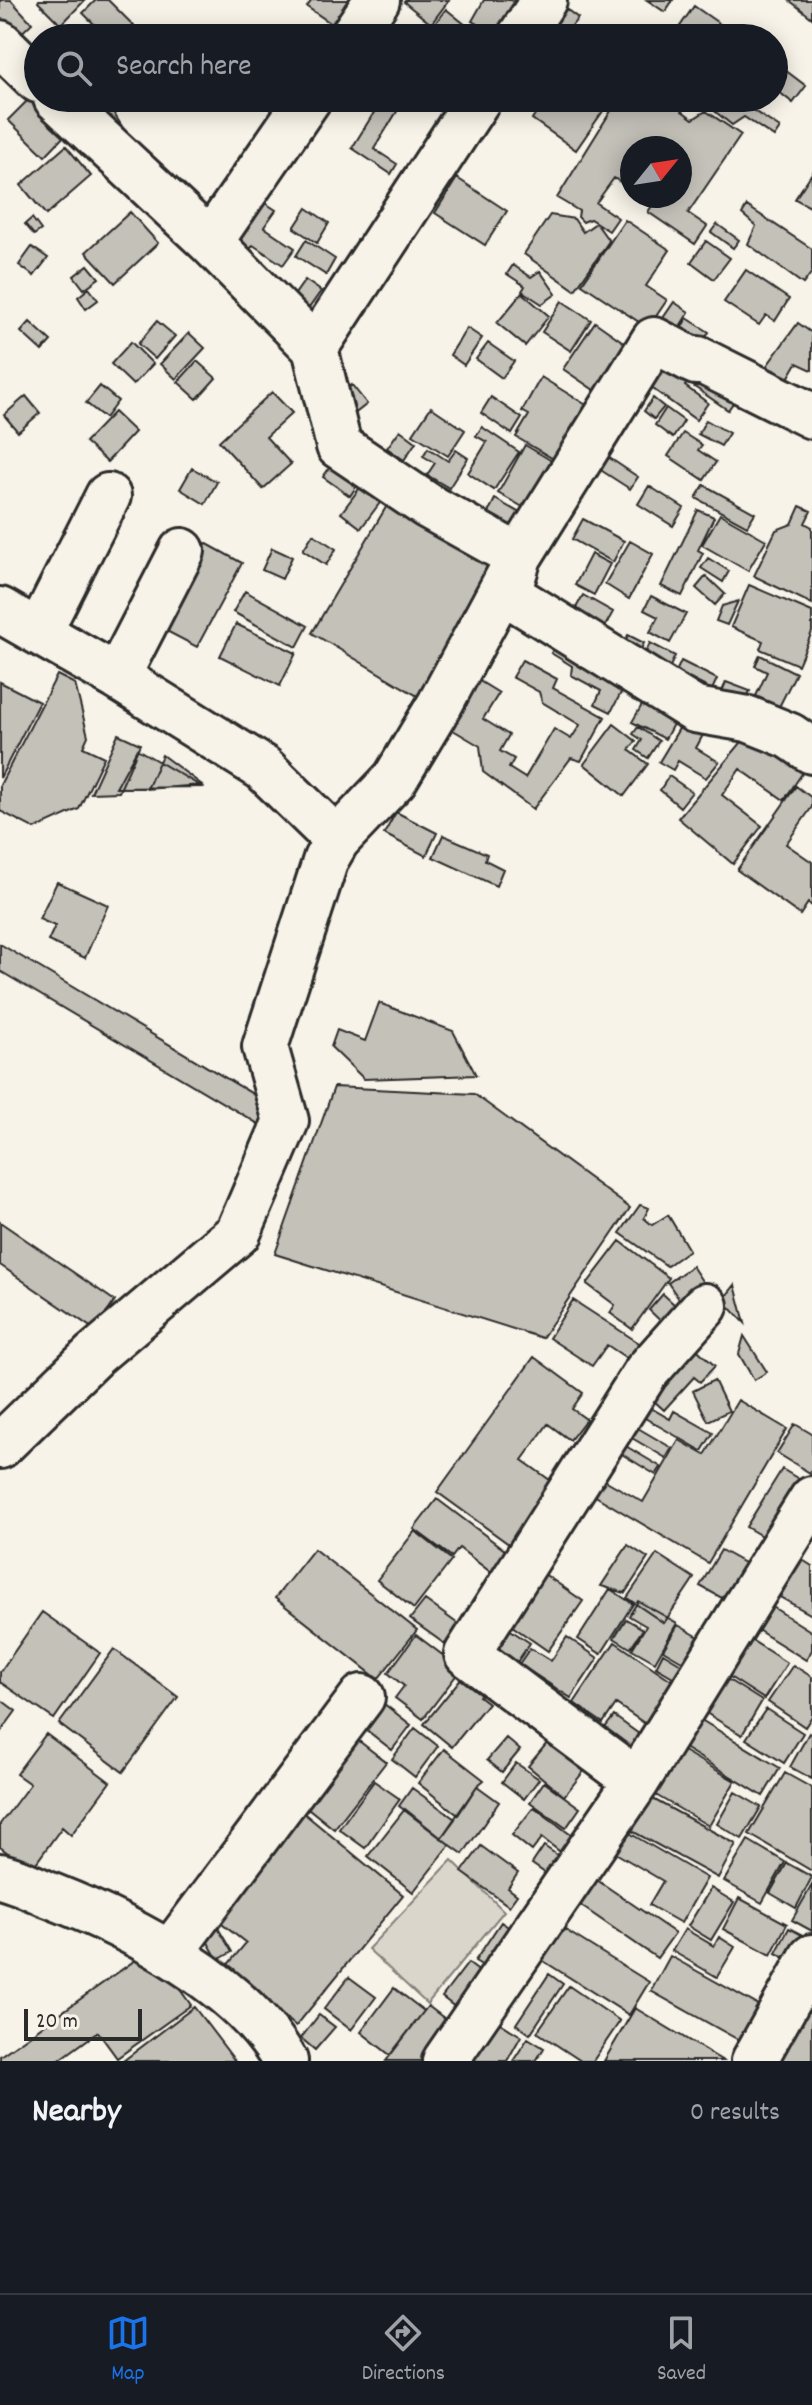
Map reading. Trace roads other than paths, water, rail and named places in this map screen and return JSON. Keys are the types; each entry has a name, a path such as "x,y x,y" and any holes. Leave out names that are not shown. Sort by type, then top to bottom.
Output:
{"street":[{"path":"361,24 377,0"},
{"path":"528,24 544,0"},
{"path":"0,43 24,66"},
{"path":"71,112 210,242 315,348 339,446 428,506 519,557"},
{"path":"210,242 299,112"},
{"path":"315,348 470,112"},
{"path":"0,1446 94,1355 238,1233 286,1121 265,1047 326,859 337,840 395,779 440,704 519,557 654,340 812,416"},
{"path":"39,632 108,496"},
{"path":"117,677 182,551"},
{"path":"519,557 508,594 695,710 748,719 790,736 812,751"},
{"path":"0,610 117,677 263,768 337,840"},
{"path":"637,1781 467,1654 646,1372 705,1306"},
{"path":"445,2061 637,1781 812,1499"},
{"path":"170,1953 362,1697"},
{"path":"9,1889 91,1911 170,1953 236,2002 278,2047 285,2061"},
{"path":"754,2061 812,1957"}]}
